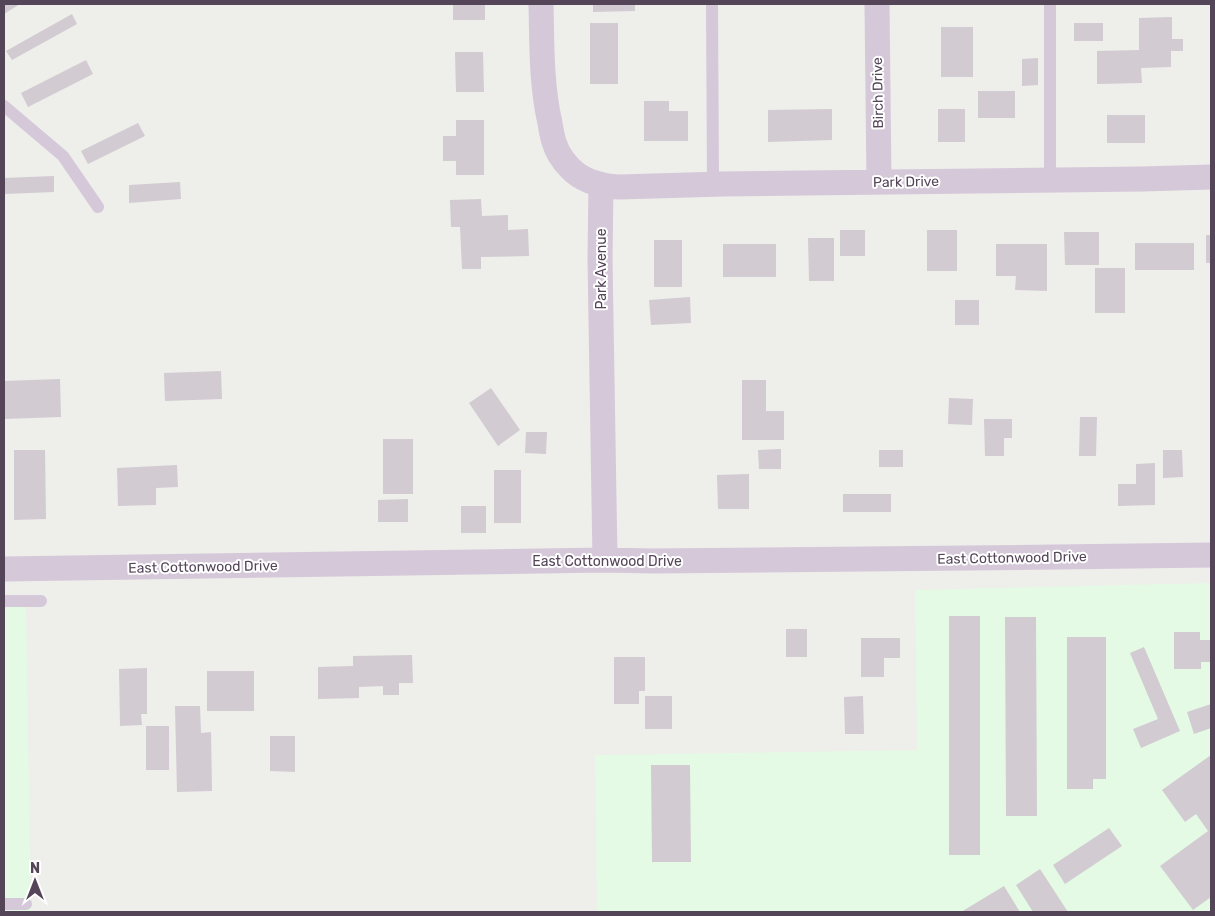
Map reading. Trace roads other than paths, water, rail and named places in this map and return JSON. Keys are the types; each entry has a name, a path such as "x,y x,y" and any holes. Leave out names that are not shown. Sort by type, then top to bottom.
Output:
{"street":[{"path":"541,4 542,65 546,106 554,142 561,158 571,170 583,179 601,185"},
{"name":"Birch Drive","path":"877,4 878,182"},
{"name":"Park Drive","path":"601,185 619,187 1211,177"},
{"name":"Park Avenue","path":"601,185 600,260 605,560"},
{"name":"East Cottonwood Drive","path":"4,569 605,560 1057,558 1211,555"}],"lane":[{"path":"712,4 713,184"},
{"path":"1050,4 1050,180"},
{"path":"4,106 63,156 98,207"},
{"path":"4,601 41,601"},
{"path":"4,904 26,904"}]}
